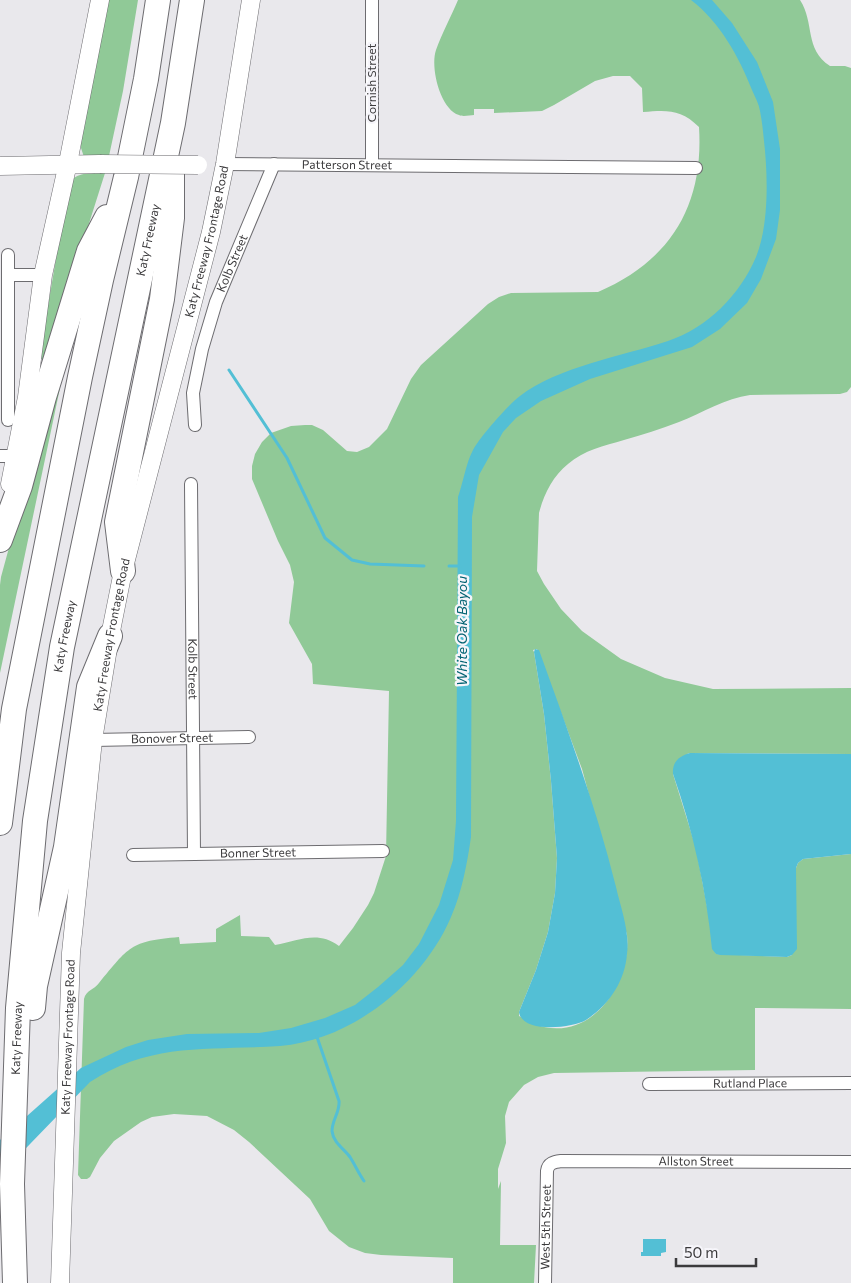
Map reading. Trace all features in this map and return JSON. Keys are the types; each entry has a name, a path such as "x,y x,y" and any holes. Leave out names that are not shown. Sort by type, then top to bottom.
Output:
{"highway":[{"path":"0,823 16,699 80,377 126,177 146,79 158,0"},
{"name":"Katy Freeway","path":"15,1283 12,1184 18,1008 35,821 55,687 173,123 192,0"},
{"path":"123,571 117,522 163,290 172,218 173,123"},
{"path":"0,539 20,486 44,397 89,251 126,177"},
{"path":"12,1184 35,986 66,847 89,687 110,636"}],"main road":[{"path":"0,539 8,456 27,397 43,275 68,163 100,0"},
{"name":"Katy Freeway Frontage Road","path":"60,1283 71,953 93,740 123,571 187,328 225,164 251,0"},
{"name":"Patterson Street","path":"0,166 68,163 225,164"}],"street":[{"name":"Cornish Street","path":"372,0 372,165"},
{"name":"Patterson Street","path":"225,164 696,168"},
{"name":"Kolb Street","path":"195,425 192,393 202,349 216,302 274,164"},
{"path":"8,255 8,420"},
{"path":"8,275 43,275"},
{"name":"Kolb Street","path":"191,484 194,854"},
{"name":"Bonover Street","path":"93,740 249,738"},
{"name":"Bonner Street","path":"133,855 383,851"},
{"name":"Rutland Place","path":"649,1084 851,1084"},
{"name":"Allston Street","path":"547,1171 551,1163 561,1161 851,1162"},
{"name":"West 5th Street","path":"545,1283 547,1171"}],"green space":[{"path":"107,0 138,0 123,91 109,156 84,157 81,148 81,129"},
{"path":"458,0 800,0 805,9 816,52 830,66 851,68 851,387 847,392 840,394 750,395 741,397 723,402 672,425 587,452 574,459 558,474 550,486 539,513 537,571 561,609 582,631 621,659 665,678 713,689 851,688 851,754 690,753 687,754 673,774 696,848 716,954 787,957 792,955 796,868 798,863 803,859 851,854 851,1009 755,1008 755,1070 554,1073 538,1077 524,1085 509,1102 505,1116 506,1143 498,1169 498,1189 501,1181 500,1245 536,1245 534,1283 453,1283 453,1258 381,1255 365,1253 349,1247 329,1231 310,1199 249,1142 234,1130 207,1116 174,1114 152,1117 141,1122 114,1141 100,1158 90,1177 81,1179 78,1175 84,999 86,994 97,985 117,961 132,948 150,941 179,937 180,944 216,942 216,929 240,915 241,936 269,937 275,945 300,939 315,938 331,941 339,946 368,905 386,856 389,691 313,684 312,664 289,623 294,582 290,565 252,479 252,466 255,454 262,442 271,433 291,426 312,425 323,430 347,451 357,452 369,447 387,429 411,379 421,365 488,304 499,297 511,293 598,292 623,279 645,264 663,247 677,228 688,206 695,182 699,156 699,127 686,117 673,112 643,112 642,88 630,76 613,76 595,81 542,111 494,113 494,109 474,109 474,115 464,116 452,111 438,87 434,57","holes":["537,649 582,769 627,935 627,952 623,970 616,987 594,1015 579,1024 563,1028 544,1027 519,1016 548,932 555,893 557,858 544,714 533,650"]},
{"path":"90,173 105,173 46,359 39,359 69,182 77,176"},
{"path":"53,386 60,388 0,673 1,577"}],"water":[{"name":"White Oak Bayou","path":"691,0 712,0 732,23 757,62 773,102 780,149 780,210 776,239 761,279 747,303 720,329 692,347 590,379 541,401 516,418 503,432 479,475 472,517 471,837 466,868 458,898 439,941 423,964 404,985 382,1004 358,1020 333,1033 307,1041 280,1046 182,1050 136,1060 113,1069 90,1082 0,1175 0,1140 81,1068 126,1047 148,1040 187,1034 259,1033 291,1028 325,1018 355,1005 378,987 403,965 419,944 439,905 453,860 456,821 458,497 473,450 509,406 535,386 552,377 591,363 668,341 696,328 709,319 741,284 756,257 760,244 765,215 767,185 759,106 728,41 711,19"},
{"path":"535,649 539,650 590,797 608,857 624,920 628,946 623,974 609,1000 586,1020 560,1027 529,1024 522,1019 519,1012 536,970 548,932 555,893 557,858 544,714"},
{"path":"690,753 851,754 851,854 803,859 798,863 796,868 797,949 792,955 787,957 720,955 716,954 712,949 698,860 673,774 677,760"},
{"path":"643,1239 666,1239 666,1252 661,1253 661,1256 641,1256 641,1252 643,1252"}],"waterway":[{"path":"229,370 287,458 325,538 352,560 370,564 424,566"},
{"path":"449,566 460,566"},
{"path":"317,1037 339,1101 332,1127 333,1135 350,1157 364,1181"}]}
